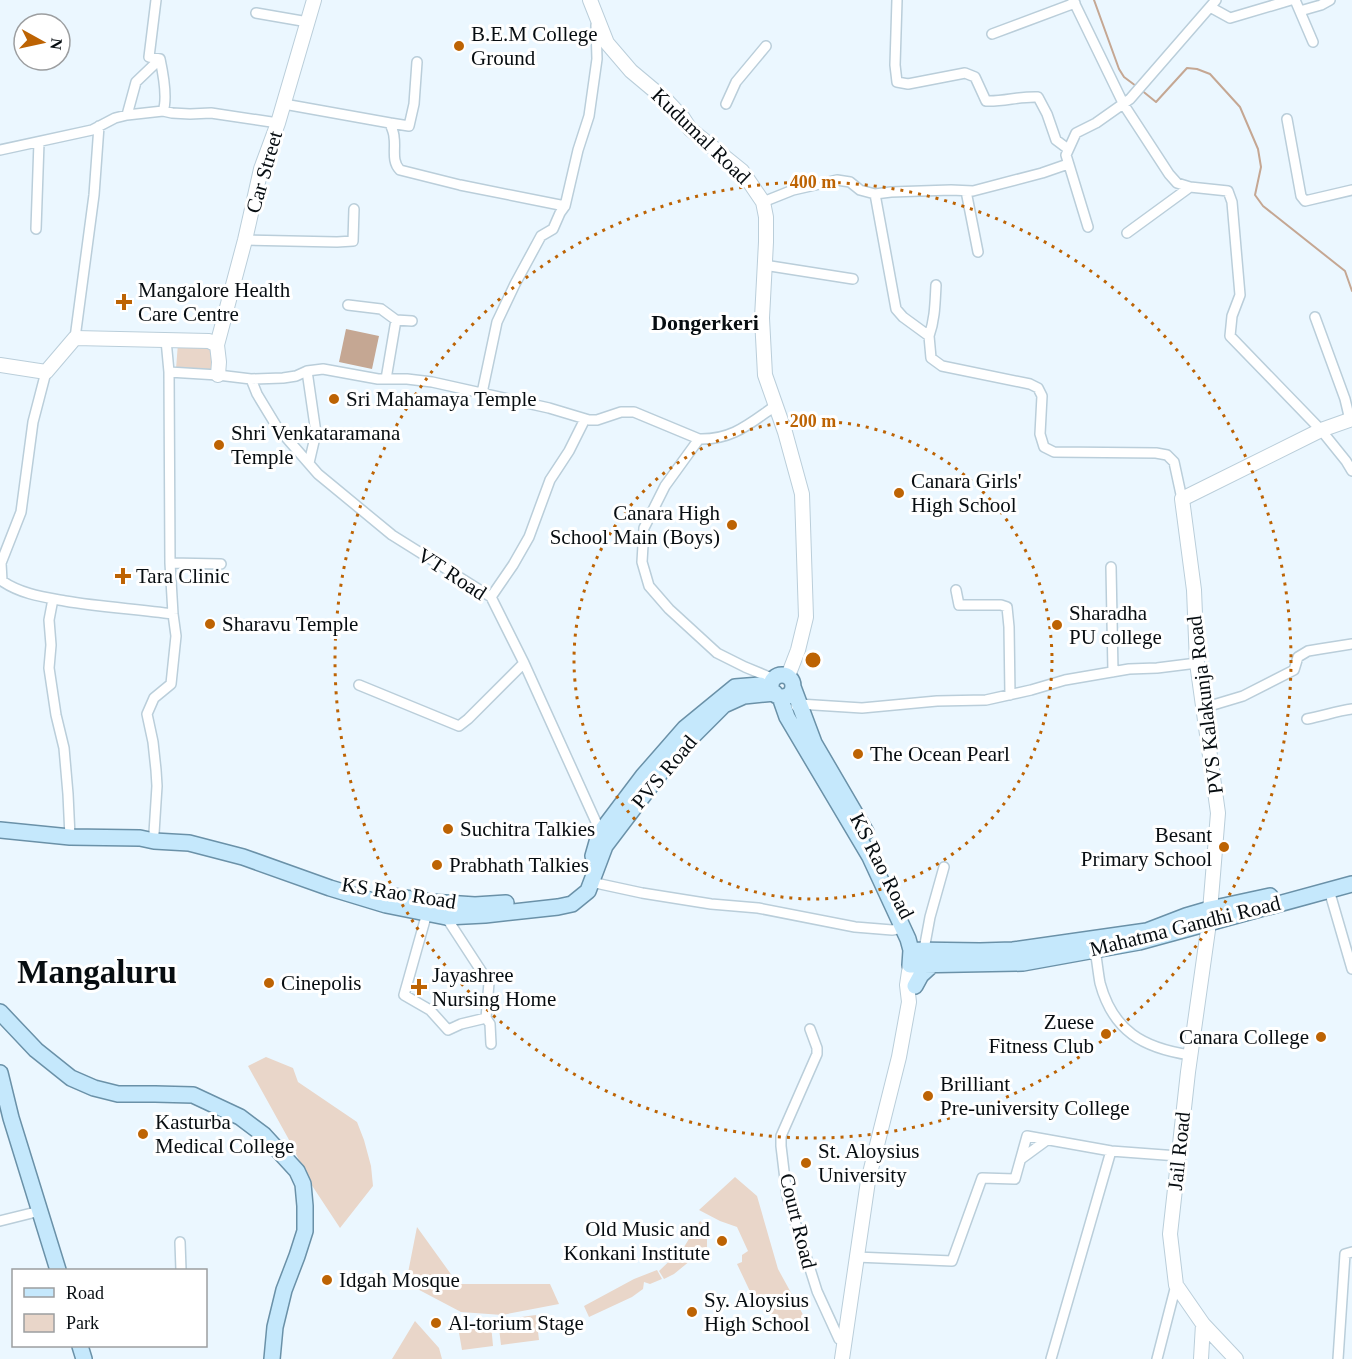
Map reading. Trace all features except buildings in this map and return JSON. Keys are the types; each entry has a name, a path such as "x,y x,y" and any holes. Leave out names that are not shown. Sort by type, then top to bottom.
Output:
{"main road":[{"name":"KS Rao Road","path":"781,690 799,704 814,743 884,864 909,939 923,953"},
{"name":"KS Rao Road","path":"781,690 787,717 870,857 902,917"},
{"name":"PVS Road","path":"589,887 605,846 604,838 674,755 724,705 744,696 781,690"},
{"name":"KS Rao Road","path":"0,821 38,825 70,832 154,833 207,841 263,856 332,882 383,895 430,902 446,910 568,896 583,880 604,838"},
{"path":"0,830 70,832 189,843 243,857 386,905 427,913 446,910 485,915 558,907 572,904 589,887"},
{"name":"Mahatma Gandhi Road","path":"923,953 1023,963 1139,942 1261,899 1352,874"},
{"name":"Mahatma Gandhi Road","path":"923,953 1013,950 1147,931 1186,916 1210,916 1352,884"},
{"path":"915,986 921,975 923,953"},
{"path":"0,1012 6,1024 71,1078 94,1088 118,1094 193,1095 240,1117 264,1135 297,1171 303,1184 305,1232 284,1290 275,1327 272,1359"},
{"path":"0,1073 6,1118 40,1211 58,1269"}],"street":[{"path":"156,0 149,57 160,59"},
{"name":"Car Street","path":"218,375 217,345 261,169 284,104 314,0"},
{"name":"Kudumal Road","path":"590,0 607,43 631,71 668,102 690,129 742,171 763,202 766,217 762,318 765,375 785,432 802,494 806,617 798,650 781,690"},
{"path":"897,0 895,65 897,82 908,84 965,73 975,77 986,101 1038,97 1056,140 1068,149"},
{"path":"1088,227 1066,155 1076,133 1096,123 1127,102 1213,4 1230,18 1293,0 1300,11 1312,42"},
{"path":"1300,11 1330,0"},
{"path":"992,34 1074,2 1127,102 1169,174 1177,183 1190,187 1228,191 1232,202 1240,295 1233,316 1230,336 1321,430 1346,460 1352,471"},
{"path":"256,14 308,22"},
{"path":"482,393 497,322 514,284 541,236 553,229 565,206 578,150 589,116 597,59 596,17"},
{"path":"726,104 736,82 766,46"},
{"path":"597,59 601,55 620,58"},
{"path":"160,59 165,81 163,111"},
{"path":"127,115 136,82 160,59"},
{"path":"284,104 410,126 417,62"},
{"path":"0,150 96,131 115,118 127,115 163,111 190,114 211,113 278,123"},
{"path":"1287,119 1301,196 1305,201 1352,190"},
{"path":"390,123 394,136 395,162 400,170 460,185 565,206"},
{"path":"96,131 94,195 75,338 46,372 33,422 21,512 1,563 1,582 38,597 91,606 173,614"},
{"path":"36,229 39,142"},
{"path":"763,202 793,190 837,180 850,182 860,190 875,194 966,192 989,188 1068,164"},
{"path":"1127,233 1190,187"},
{"path":"966,192 978,252"},
{"path":"875,194 896,309 929,336 933,325 936,285"},
{"path":"245,240 353,241 354,209"},
{"path":"764,265 853,279"},
{"path":"348,305 381,309 396,320 412,321"},
{"path":"1182,499 1321,430 1351,419 1315,317"},
{"path":"386,379 396,320"},
{"name":"PVS Kalakunja Road","path":"929,336 931,358 942,366 1030,384 1038,388 1042,396 1040,434 1044,447 1054,452 1156,453 1167,455 1174,462 1182,499 1194,591 1197,663 1218,813 1210,916"},
{"path":"75,338 209,341 217,345"},
{"path":"154,833 156,770 147,714 154,698 171,684 176,636 170,563 169,372 166,340"},
{"path":"0,365 46,372"},
{"path":"169,372 251,380 283,378 323,369 378,379 432,382 549,408 585,419 597,420 621,412 634,412 699,439 728,436 741,430 775,406"},
{"path":"308,371 316,433 309,464"},
{"name":"VT Road","path":"251,380 277,427 318,474 392,535 491,597 524,663 604,838"},
{"path":"491,597 529,537 550,480 569,451 585,419"},
{"path":"699,439 665,486 644,528 642,562 649,586 669,609 717,653 781,690"},
{"path":"170,563 221,564"},
{"path":"1111,567 1113,672"},
{"path":"956,590 959,605 1007,607 1010,695"},
{"path":"53,599 49,620 51,645 49,668 63,748 70,832"},
{"path":"1203,708 1243,696 1269,684 1294,670 1298,657 1302,654 1352,644"},
{"path":"359,686 459,726 524,663"},
{"path":"799,704 862,708 937,700 986,700 1065,680 1130,669 1197,663"},
{"path":"1307,719 1352,709"},
{"path":"909,1002 908,985 923,953 930,916 944,867"},
{"path":"589,887 711,904 758,908 855,927 892,930 902,917"},
{"path":"1329,890 1352,969"},
{"path":"446,910 489,983 486,1018 490,1024 491,1044"},
{"path":"427,913 404,995 430,1010 448,1030 460,1024 486,1018"},
{"name":"Jail Road","path":"1210,916 1190,1055 1170,1234 1176,1285 1203,1324 1231,1354"},
{"path":"1095,950 1100,983 1109,1007 1121,1025 1130,1034 1155,1047 1190,1055"},
{"path":"841,1350 868,1181 899,1057 909,1002 915,986"},
{"name":"Court Road","path":"810,1029 817,1054 781,1136 781,1146 788,1196 817,1291 839,1339 841,1350"},
{"path":"856,1257 952,1261 982,1178 1016,1179 1027,1136 1111,1151 1178,1156"},
{"path":"1021,1159 1047,1140"},
{"path":"1051,1359 1111,1151"},
{"path":"0,1221 40,1211"},
{"path":"180,1242 181,1269"},
{"path":"1338,1359 1345,1254 1352,1252"},
{"path":"1157,1359 1176,1285"},
{"path":"1201,1359 1203,1324"},
{"path":"1201,1359 1209,1348 1220,1347 1231,1354"}],"green space":[{"path":"178,343 216,346 214,372 176,369"},
{"path":"266,1057 293,1068 298,1082 357,1122 371,1166 373,1186 340,1228 311,1184 248,1066"},
{"path":"735,1177 757,1196 778,1269 812,1331 776,1318 756,1304 737,1264 742,1262 742,1255 748,1251 737,1227 699,1210"},
{"path":"700,1221 707,1227 707,1247 674,1274 664,1279 659,1271 684,1247"},
{"path":"417,1227 458,1284 550,1284 559,1304 502,1315 461,1312 406,1283"},
{"path":"657,1270 662,1279 650,1284 644,1282 643,1289 632,1297 589,1317 584,1306 634,1279"},
{"path":"536,1315 539,1340 501,1345 498,1320"},
{"path":"415,1321 439,1348 442,1359 392,1359"},
{"path":"491,1324 493,1346 462,1350 458,1327"}],"shaded area":[{"path":"346,329 379,336 372,369 339,362"}],"waterway":[{"path":"1094,0 1119,69 1124,77 1136,86"},
{"path":"1140,89 1156,102 1187,68 1210,74 1240,107 1258,149 1261,167 1255,195 1263,206 1345,271 1352,291"}],"place":[{"name":"B.E.M College Ground","path":"459,46"},
{"name":"Mangalore Health Care Centre","path":"124,302"},
{"name":"Sri Mahamaya Temple","path":"334,399"},
{"name":"Shri Venkataramana Temple","path":"219,445"},
{"name":"Canara Girls' High School","path":"899,493"},
{"name":"Canara High School Main (Boys)","path":"732,525"},
{"name":"Tara Clinic","path":"123,576"},
{"name":"Sharavu Temple","path":"210,624"},
{"name":"Sharadha PU college","path":"1057,625"},
{"name":"The Ocean Pearl","path":"858,754"},
{"name":"Suchitra Talkies","path":"448,829"},
{"name":"Besant Primary School","path":"1224,847"},
{"name":"Prabhath Talkies","path":"437,865"},
{"name":"Cinepolis","path":"269,983"},
{"name":"Jayashree Nursing Home","path":"419,987"},
{"name":"Zuese Fitness Club","path":"1106,1034"},
{"name":"Canara College","path":"1321,1037"},
{"name":"Brilliant Pre-university College","path":"928,1096"},
{"name":"Kasturba Medical College","path":"143,1134"},
{"name":"St. Aloysius University","path":"806,1163"},
{"name":"Old Music and Konkani Institute","path":"722,1241"},
{"name":"Idgah Mosque","path":"327,1280"},
{"name":"Sy. Aloysius High School","path":"692,1312"},
{"name":"Al-torium Stage","path":"436,1323"}],"district":[{"name":"Dongerkeri","path":"705,322"},
{"name":"Mangaluru","path":"97,971"}]}
